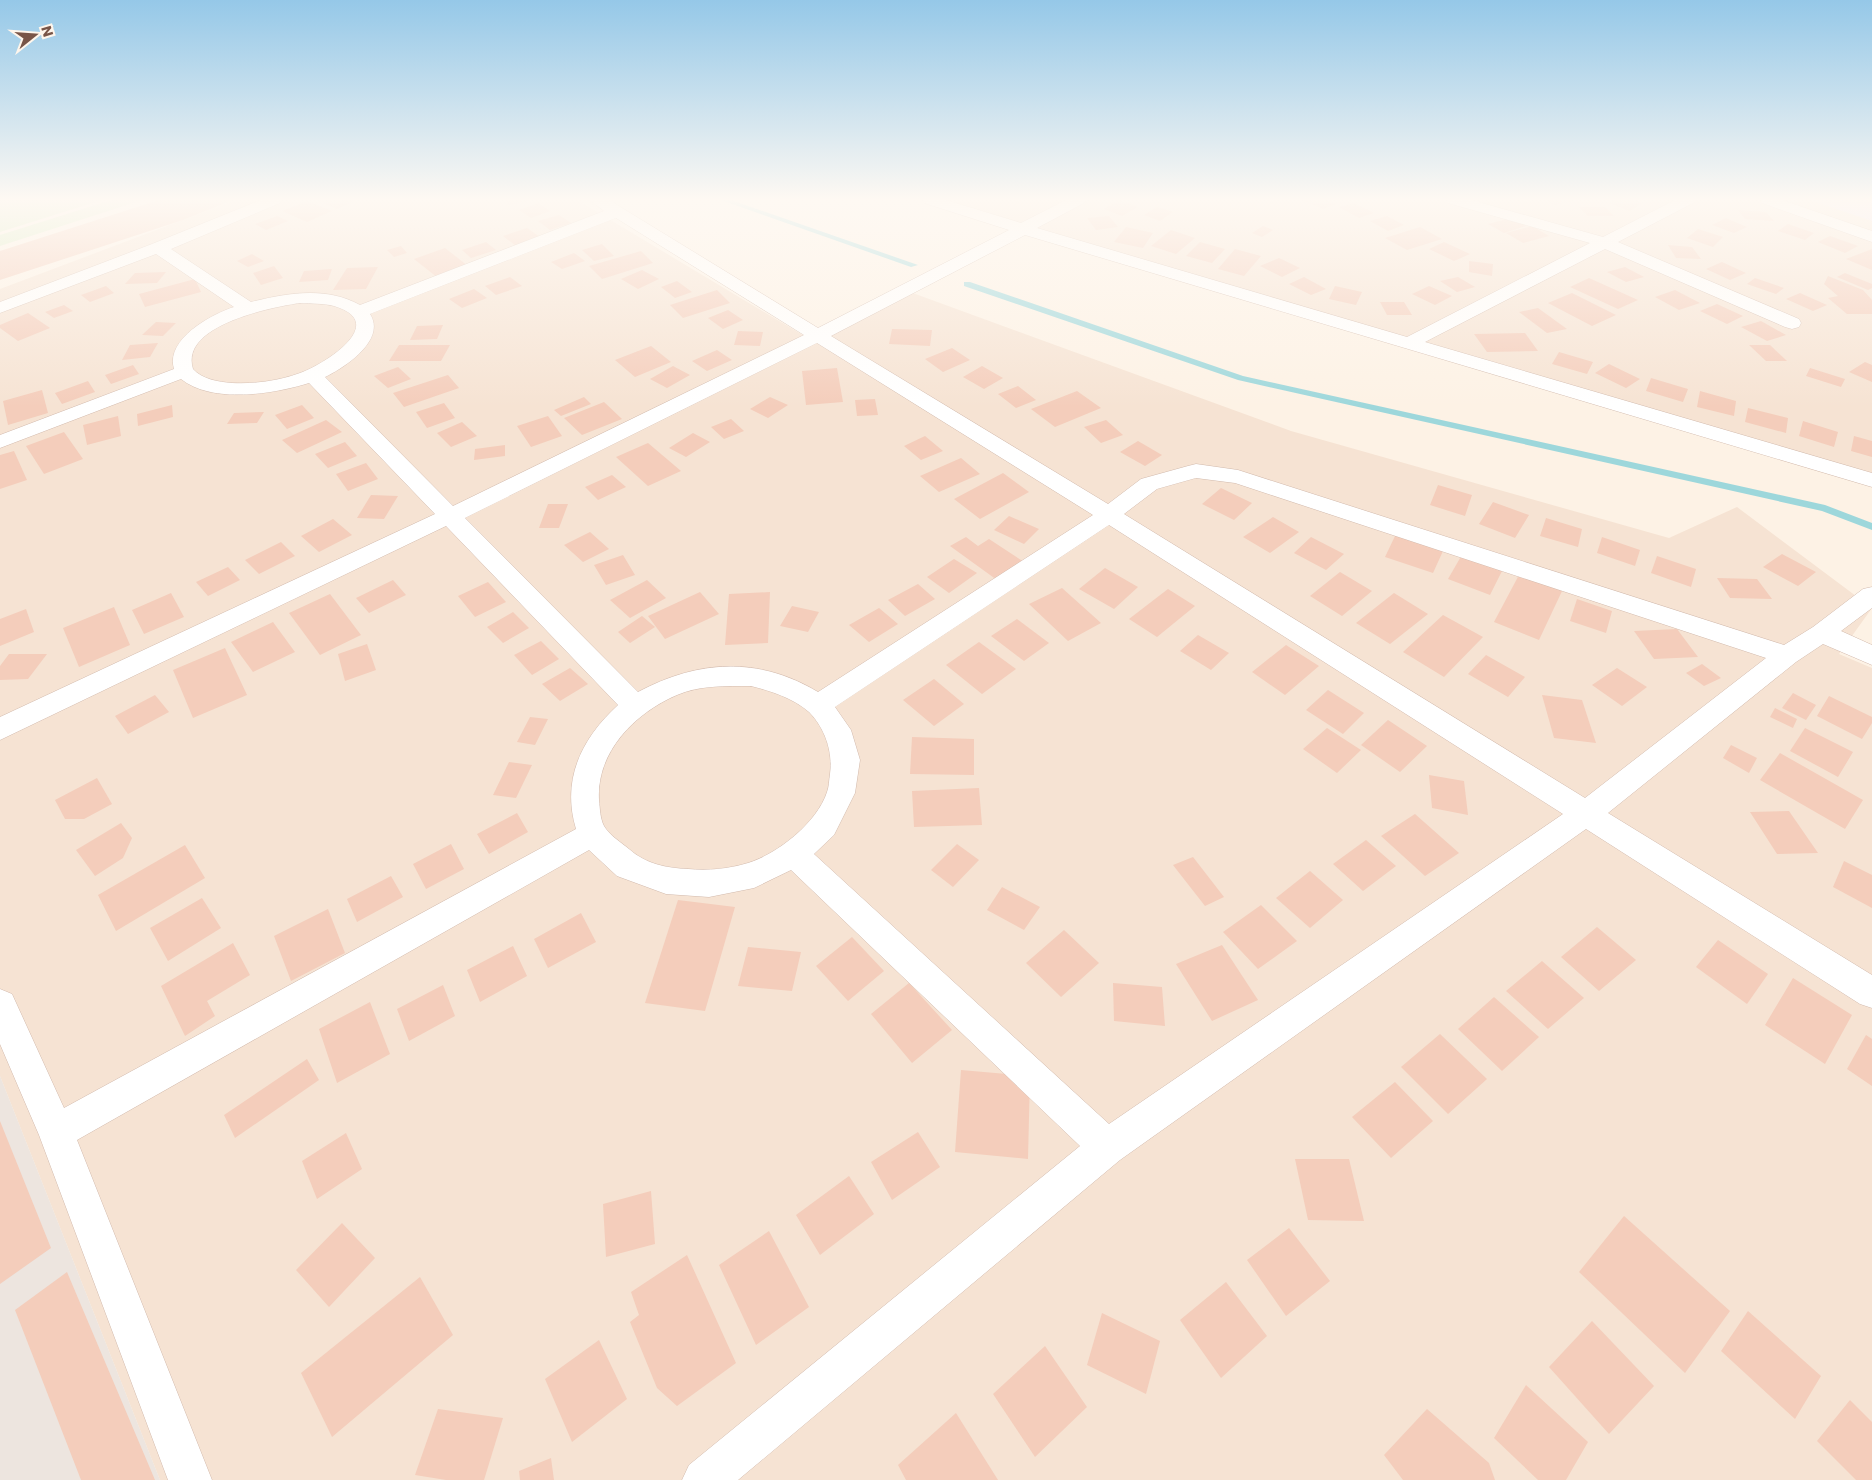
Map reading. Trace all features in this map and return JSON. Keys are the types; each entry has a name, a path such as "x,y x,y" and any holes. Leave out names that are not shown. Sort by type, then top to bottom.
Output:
{"street":[{"path":"0,308 103,269"},
{"path":"189,269 247,308"},
{"path":"359,312 459,269"},
{"path":"709,269 1109,515 1872,993"},
{"path":"0,729 451,516 817,336 946,269"},
{"path":"1159,269 1872,480"},
{"path":"1409,343 1552,269"},
{"path":"1666,269 1792,324"},
{"path":"300,298 324,299 345,304 359,312 365,322 364,336 354,349 336,363 312,375 281,384 257,388 220,388 198,382 185,371 182,358 188,344 202,331 222,318 247,308 300,298"},
{"path":"0,442 185,371"},
{"path":"312,375 635,706"},
{"path":"818,705 1109,515 1149,484 1196,471 1238,477 1787,655"},
{"path":"704,1480 1107,1147 1587,813 1787,655 1822,633 1872,594"},
{"path":"1822,633 1872,656"},
{"path":"751,676 787,686 818,705 837,730 846,760 841,793 824,826 794,854 754,875 709,884 666,881 628,866 592,834 586,815 584,785 593,756 610,729 635,706 670,687 710,677 751,676"},
{"path":"56,1132 592,834"},
{"path":"794,854 1107,1147"},
{"path":"0,1005 56,1132 190,1480"}],"shaded area":[{"path":"53,269 692,269 811,340 910,292 1291,431 1669,538 1737,507 1872,608 1839,654 1872,668 1872,1480 160,1480 0,1076 0,289"},
{"path":"1162,269 1872,269 1872,486"},
{"path":"0,1076 160,1480 0,1480"}],"building":[{"path":"0,269 33,269 0,280"},
{"path":"265,269 276,269 283,278 261,285 253,273"},
{"path":"332,269 328,280 299,282 304,271"},
{"path":"346,269 377,269 366,289 333,290"},
{"path":"427,269 460,269 438,278"},
{"path":"592,269 634,269 602,279"},
{"path":"1218,269 1250,269 1244,276"},
{"path":"1266,269 1298,269 1282,277"},
{"path":"1469,269 1493,269 1492,276 1469,272"},
{"path":"1618,269 1629,269 1644,277 1626,282 1607,272"},
{"path":"1706,269 1737,269 1746,273 1730,280"},
{"path":"642,270 659,279 638,289 621,279"},
{"path":"166,272 157,283 125,284 135,273"},
{"path":"1845,273 1872,284 1872,288 1868,290 1837,277"},
{"path":"1828,276 1863,290 1872,300 1872,314 1847,314 1828,298 1838,296 1824,284"},
{"path":"510,277 522,286 496,295 485,286"},
{"path":"1304,277 1326,289 1311,295 1289,284"},
{"path":"1458,277 1475,287 1457,292 1440,281"},
{"path":"1589,278 1638,300 1618,309 1570,287"},
{"path":"1755,278 1784,288 1776,294 1747,284"},
{"path":"195,279 201,292 145,307 139,294"},
{"path":"677,281 692,292 675,298 661,287"},
{"path":"106,286 114,293 90,302 81,295"},
{"path":"1335,286 1362,292 1356,305 1329,299"},
{"path":"1429,286 1452,296 1435,305 1412,294"},
{"path":"474,289 487,298 462,308 449,299"},
{"path":"717,290 730,303 683,318 670,305"},
{"path":"1675,290 1700,303 1679,310 1655,297"},
{"path":"1572,293 1616,315 1592,326 1548,303"},
{"path":"1800,293 1827,305 1813,311 1786,299"},
{"path":"1380,302 1404,302 1412,315 1387,315"},
{"path":"1717,304 1743,316 1727,324 1700,311"},
{"path":"64,305 73,311 54,318 45,312"},
{"path":"1538,308 1567,329 1547,333 1519,312"},
{"path":"728,310 743,320 723,329 708,318"},
{"path":"28,313 50,328 18,341 0,328 0,325"},
{"path":"1761,321 1786,335 1767,341 1741,327"},
{"path":"156,322 176,323 163,336 142,335"},
{"path":"443,325 437,339 410,340 417,326"},
{"path":"892,329 932,330 930,346 889,344"},
{"path":"738,331 763,332 760,346 734,345"},
{"path":"1525,333 1538,351 1487,352 1474,334"},
{"path":"158,343 150,357 122,360 130,345"},
{"path":"399,345 450,345 441,361 389,361"},
{"path":"1749,345 1770,345 1787,361 1766,361"},
{"path":"651,346 671,362 635,377 615,360"},
{"path":"952,348 970,360 943,372 925,359"},
{"path":"717,350 732,360 707,371 692,361"},
{"path":"1559,352 1593,362 1587,374 1552,364"},
{"path":"1865,362 1872,365 1872,382 1849,372"},
{"path":"1609,364 1640,379 1626,388 1595,373"},
{"path":"133,365 139,374 111,384 105,375"},
{"path":"673,366 690,375 667,388 650,379"},
{"path":"982,366 1003,378 984,389 963,377"},
{"path":"398,367 411,379 388,388 374,376"},
{"path":"837,368 843,402 806,405 802,371"},
{"path":"1810,368 1845,379 1841,387 1806,376"},
{"path":"448,375 459,388 404,407 393,393"},
{"path":"1651,378 1688,389 1683,402 1646,391"},
{"path":"88,381 95,392 62,404 55,393"},
{"path":"1018,386 1036,400 1016,408 998,394"},
{"path":"42,390 48,413 8,425 3,401"},
{"path":"1077,391 1101,408 1055,427 1031,409"},
{"path":"1700,391 1736,401 1734,416 1697,407"},
{"path":"584,397 591,404 561,416 554,410"},
{"path":"770,397 788,405 768,418 750,409"},
{"path":"875,399 878,415 857,416 855,400"},
{"path":"604,402 622,419 582,435 564,418"},
{"path":"444,403 455,418 427,428 416,412"},
{"path":"172,405 173,417 138,426 137,414"},
{"path":"302,405 314,418 287,429 275,415"},
{"path":"1748,408 1788,418 1786,433 1745,422"},
{"path":"264,412 257,423 227,424 234,413"},
{"path":"118,416 121,436 87,445 83,425"},
{"path":"548,416 562,436 531,447 517,426"},
{"path":"731,419 744,431 724,439 711,427"},
{"path":"326,420 342,432 297,453 282,440"},
{"path":"1106,420 1123,435 1101,443 1084,427"},
{"path":"1803,421 1838,432 1834,447 1799,436"},
{"path":"462,422 477,436 451,447 437,433"},
{"path":"64,432 83,459 44,474 26,446"},
{"path":"693,433 710,442 686,457 669,448"},
{"path":"925,436 943,451 921,460 904,446"},
{"path":"1854,436 1872,441 1872,457 1851,451"},
{"path":"1138,441 1162,455 1145,466 1120,452"},
{"path":"345,442 357,456 328,468 315,454"},
{"path":"648,443 681,471 648,486 616,457"},
{"path":"505,445 505,456 474,460 475,449"},
{"path":"14,451 27,480 0,489 0,455"},
{"path":"961,458 980,474 939,492 920,476"},
{"path":"366,463 378,479 348,491 336,474"},
{"path":"1003,473 1029,492 980,519 954,499"},
{"path":"612,475 626,487 598,500 585,487"},
{"path":"1438,485 1472,495 1465,516 1430,505"},
{"path":"1221,488 1252,503 1234,520 1202,504"},
{"path":"371,495 398,496 384,519 357,518"},
{"path":"1493,502 1529,515 1515,538 1479,524"},
{"path":"548,504 568,504 559,528 539,528"},
{"path":"1009,516 1039,529 1024,544 994,530"},
{"path":"1273,517 1299,532 1270,553 1243,537"},
{"path":"1546,518 1582,529 1578,547 1540,536"},
{"path":"333,519 352,535 319,552 301,536"},
{"path":"590,532 609,549 583,562 564,545"},
{"path":"1396,534 1443,551 1433,573 1385,557"},
{"path":"966,537 978,546 989,539 1024,562 997,580 950,546"},
{"path":"1311,537 1344,554 1326,570 1294,553"},
{"path":"1602,537 1640,550 1635,566 1597,553"},
{"path":"281,542 295,556 259,574 245,560"},
{"path":"1463,553 1503,569 1490,595 1448,579"},
{"path":"1782,554 1816,572 1798,586 1763,567"},
{"path":"623,555 635,575 606,585 594,565"},
{"path":"1657,556 1696,569 1691,587 1651,573"},
{"path":"954,559 977,573 949,593 927,577"},
{"path":"228,567 240,580 208,596 196,582"},
{"path":"1105,568 1138,587 1114,609 1079,589"},
{"path":"1340,572 1372,591 1342,616 1310,596"},
{"path":"1520,573 1563,589 1539,640 1494,622"},
{"path":"1717,578 1757,579 1772,599 1730,598"},
{"path":"393,580 406,595 369,613 356,598"},
{"path":"647,580 666,598 630,618 610,600"},
{"path":"488,582 506,602 475,617 458,596"},
{"path":"918,584 935,599 905,616 888,600"},
{"path":"1062,588 1101,623 1068,641 1029,604"},
{"path":"1168,589 1195,606 1157,637 1129,619"},
{"path":"700,592 719,614 665,639 648,616"},
{"path":"770,592 768,643 725,645 729,594"},
{"path":"171,593 184,617 144,634 132,610"},
{"path":"1394,593 1428,614 1390,644 1356,623"},
{"path":"330,594 361,635 320,655 289,613"},
{"path":"1577,599 1612,611 1606,633 1570,621"},
{"path":"792,606 819,612 808,632 780,626"},
{"path":"114,607 130,645 79,667 63,628"},
{"path":"879,608 898,624 869,642 849,625"},
{"path":"26,609 34,632 0,646 0,619"},
{"path":"513,612 529,628 503,643 487,627"},
{"path":"1443,615 1483,637 1444,677 1403,652"},
{"path":"642,616 655,627 630,643 618,632"},
{"path":"1017,619 1049,643 1024,661 991,636"},
{"path":"273,622 295,652 253,672 231,642"},
{"path":"1677,629 1698,657 1654,659 1634,631"},
{"path":"1198,635 1229,653 1211,670 1180,651"},
{"path":"541,641 559,659 532,675 514,655"},
{"path":"979,642 1016,669 982,694 946,665"},
{"path":"367,644 376,670 345,681 338,654"},
{"path":"1286,645 1319,666 1285,695 1252,672"},
{"path":"225,648 247,695 193,718 173,670"},
{"path":"9,654 47,654 28,679 0,680 0,666"},
{"path":"1486,655 1525,677 1508,697 1468,674"},
{"path":"1702,664 1721,678 1704,686 1686,673"},
{"path":"570,668 588,684 560,701 542,684"},
{"path":"1617,668 1647,687 1622,706 1592,685"},
{"path":"934,679 964,704 934,726 903,700"},
{"path":"1328,690 1364,713 1343,734 1306,710"},
{"path":"1793,693 1816,705 1806,720 1782,708"},
{"path":"155,695 169,712 128,734 115,716"},
{"path":"1542,695 1582,700 1596,743 1554,738"},
{"path":"1829,696 1872,717 1872,723 1862,739 1817,716"},
{"path":"1775,708 1797,719 1793,728 1770,717"},
{"path":"530,717 548,719 535,745 517,742"},
{"path":"1388,720 1427,746 1400,772 1361,745"},
{"path":"1327,728 1361,750 1337,773 1303,749"},
{"path":"1805,728 1853,752 1838,777 1790,751"},
{"path":"912,737 974,739 974,775 910,774"},
{"path":"1731,745 1757,758 1749,773 1723,758"},
{"path":"1780,753 1863,800 1845,829 1760,780"},
{"path":"509,762 532,765 516,798 493,795"},
{"path":"1429,775 1464,781 1468,815 1432,808"},
{"path":"97,778 112,804 84,819 65,819 55,800"},
{"path":"979,788 982,825 914,827 912,791"},
{"path":"1789,811 1818,853 1777,854 1750,812"},
{"path":"517,813 528,832 489,854 477,834"},
{"path":"1415,814 1459,853 1425,876 1381,836"},
{"path":"121,823 132,838 123,858 95,876 76,850"},
{"path":"1366,840 1396,866 1363,891 1333,864"},
{"path":"451,844 464,869 426,889 413,864"},
{"path":"957,844 979,860 953,887 931,870"},
{"path":"185,845 205,878 116,931 98,895"},
{"path":"1193,857 1224,897 1205,906 1173,865"},
{"path":"1844,861 1872,875 1872,908 1833,887"},
{"path":"1310,871 1343,900 1310,928 1276,898"},
{"path":"391,876 403,897 357,922 347,899"},
{"path":"1002,887 1040,907 1024,930 987,910"},
{"path":"202,898 221,928 168,961 150,928"},
{"path":"678,900 735,907 705,1011 645,1003"},
{"path":"1261,905 1297,941 1258,969 1223,932"},
{"path":"328,909 345,953 291,981 274,936"},
{"path":"581,913 596,942 548,968 534,939"},
{"path":"1597,927 1636,960 1599,991 1561,957"},
{"path":"1064,930 1099,963 1061,997 1026,963"},
{"path":"852,937 884,971 848,1001 816,966"},
{"path":"1718,940 1768,974 1747,1004 1696,967"},
{"path":"233,943 250,975 207,1001 215,1016 185,1036 161,986"},
{"path":"1222,945 1258,1000 1212,1021 1176,964"},
{"path":"513,946 527,976 480,1002 467,970"},
{"path":"748,947 801,952 792,991 738,986"},
{"path":"1542,961 1584,998 1548,1029 1506,991"},
{"path":"1793,978 1852,1015 1825,1064 1765,1025"},
{"path":"909,983 952,1030 912,1063 871,1014"},
{"path":"1113,983 1162,987 1165,1026 1114,1021"},
{"path":"443,985 455,1016 409,1041 397,1009"},
{"path":"1494,997 1539,1037 1502,1071 1458,1029"},
{"path":"370,1002 390,1054 337,1083 319,1029"},
{"path":"1440,1034 1487,1079 1448,1114 1401,1067"},
{"path":"1866,1035 1872,1039 1872,1086 1847,1069"},
{"path":"307,1059 319,1080 235,1138 224,1115"},
{"path":"961,1070 1030,1076 1028,1159 955,1152"},
{"path":"1395,1082 1433,1121 1391,1158 1352,1117"},
{"path":"0,1121 51,1248 0,1284"},
{"path":"918,1132 940,1167 892,1200 871,1162"},
{"path":"346,1133 362,1169 317,1199 302,1161"},
{"path":"1295,1159 1349,1159 1364,1221 1308,1220"},
{"path":"849,1176 874,1214 820,1255 796,1215"},
{"path":"651,1191 655,1244 606,1257 603,1204"},
{"path":"1624,1216 1730,1311 1685,1373 1579,1272"},
{"path":"342,1223 375,1258 329,1307 296,1270"},
{"path":"1289,1228 1330,1281 1286,1316 1247,1260"},
{"path":"769,1231 809,1307 756,1345 719,1265"},
{"path":"687,1255 736,1363 677,1406 657,1388 630,1322 639,1315 631,1292"},
{"path":"67,1272 155,1480 81,1480 15,1310"},
{"path":"420,1277 453,1335 332,1437 301,1373"},
{"path":"1226,1282 1267,1336 1221,1378 1180,1320"},
{"path":"1748,1311 1821,1376 1795,1419 1721,1351"},
{"path":"1102,1313 1160,1341 1146,1394 1087,1365"},
{"path":"1592,1321 1654,1386 1609,1434 1549,1367"},
{"path":"599,1340 627,1399 572,1442 545,1379"},
{"path":"1045,1346 1087,1407 1035,1457 993,1394"},
{"path":"1526,1385 1588,1442 1566,1480 1538,1480 1494,1438"},
{"path":"1850,1400 1872,1422 1872,1480 1856,1480 1817,1441"},
{"path":"438,1409 503,1418 484,1480 446,1480 415,1475"},
{"path":"1427,1409 1489,1463 1495,1480 1403,1480 1384,1455"},
{"path":"956,1413 998,1480 906,1480 898,1465"},
{"path":"551,1458 554,1480 520,1480 519,1471"}],"waterway":[{"path":"967,284 1241,378 1825,508 1872,527"}]}
